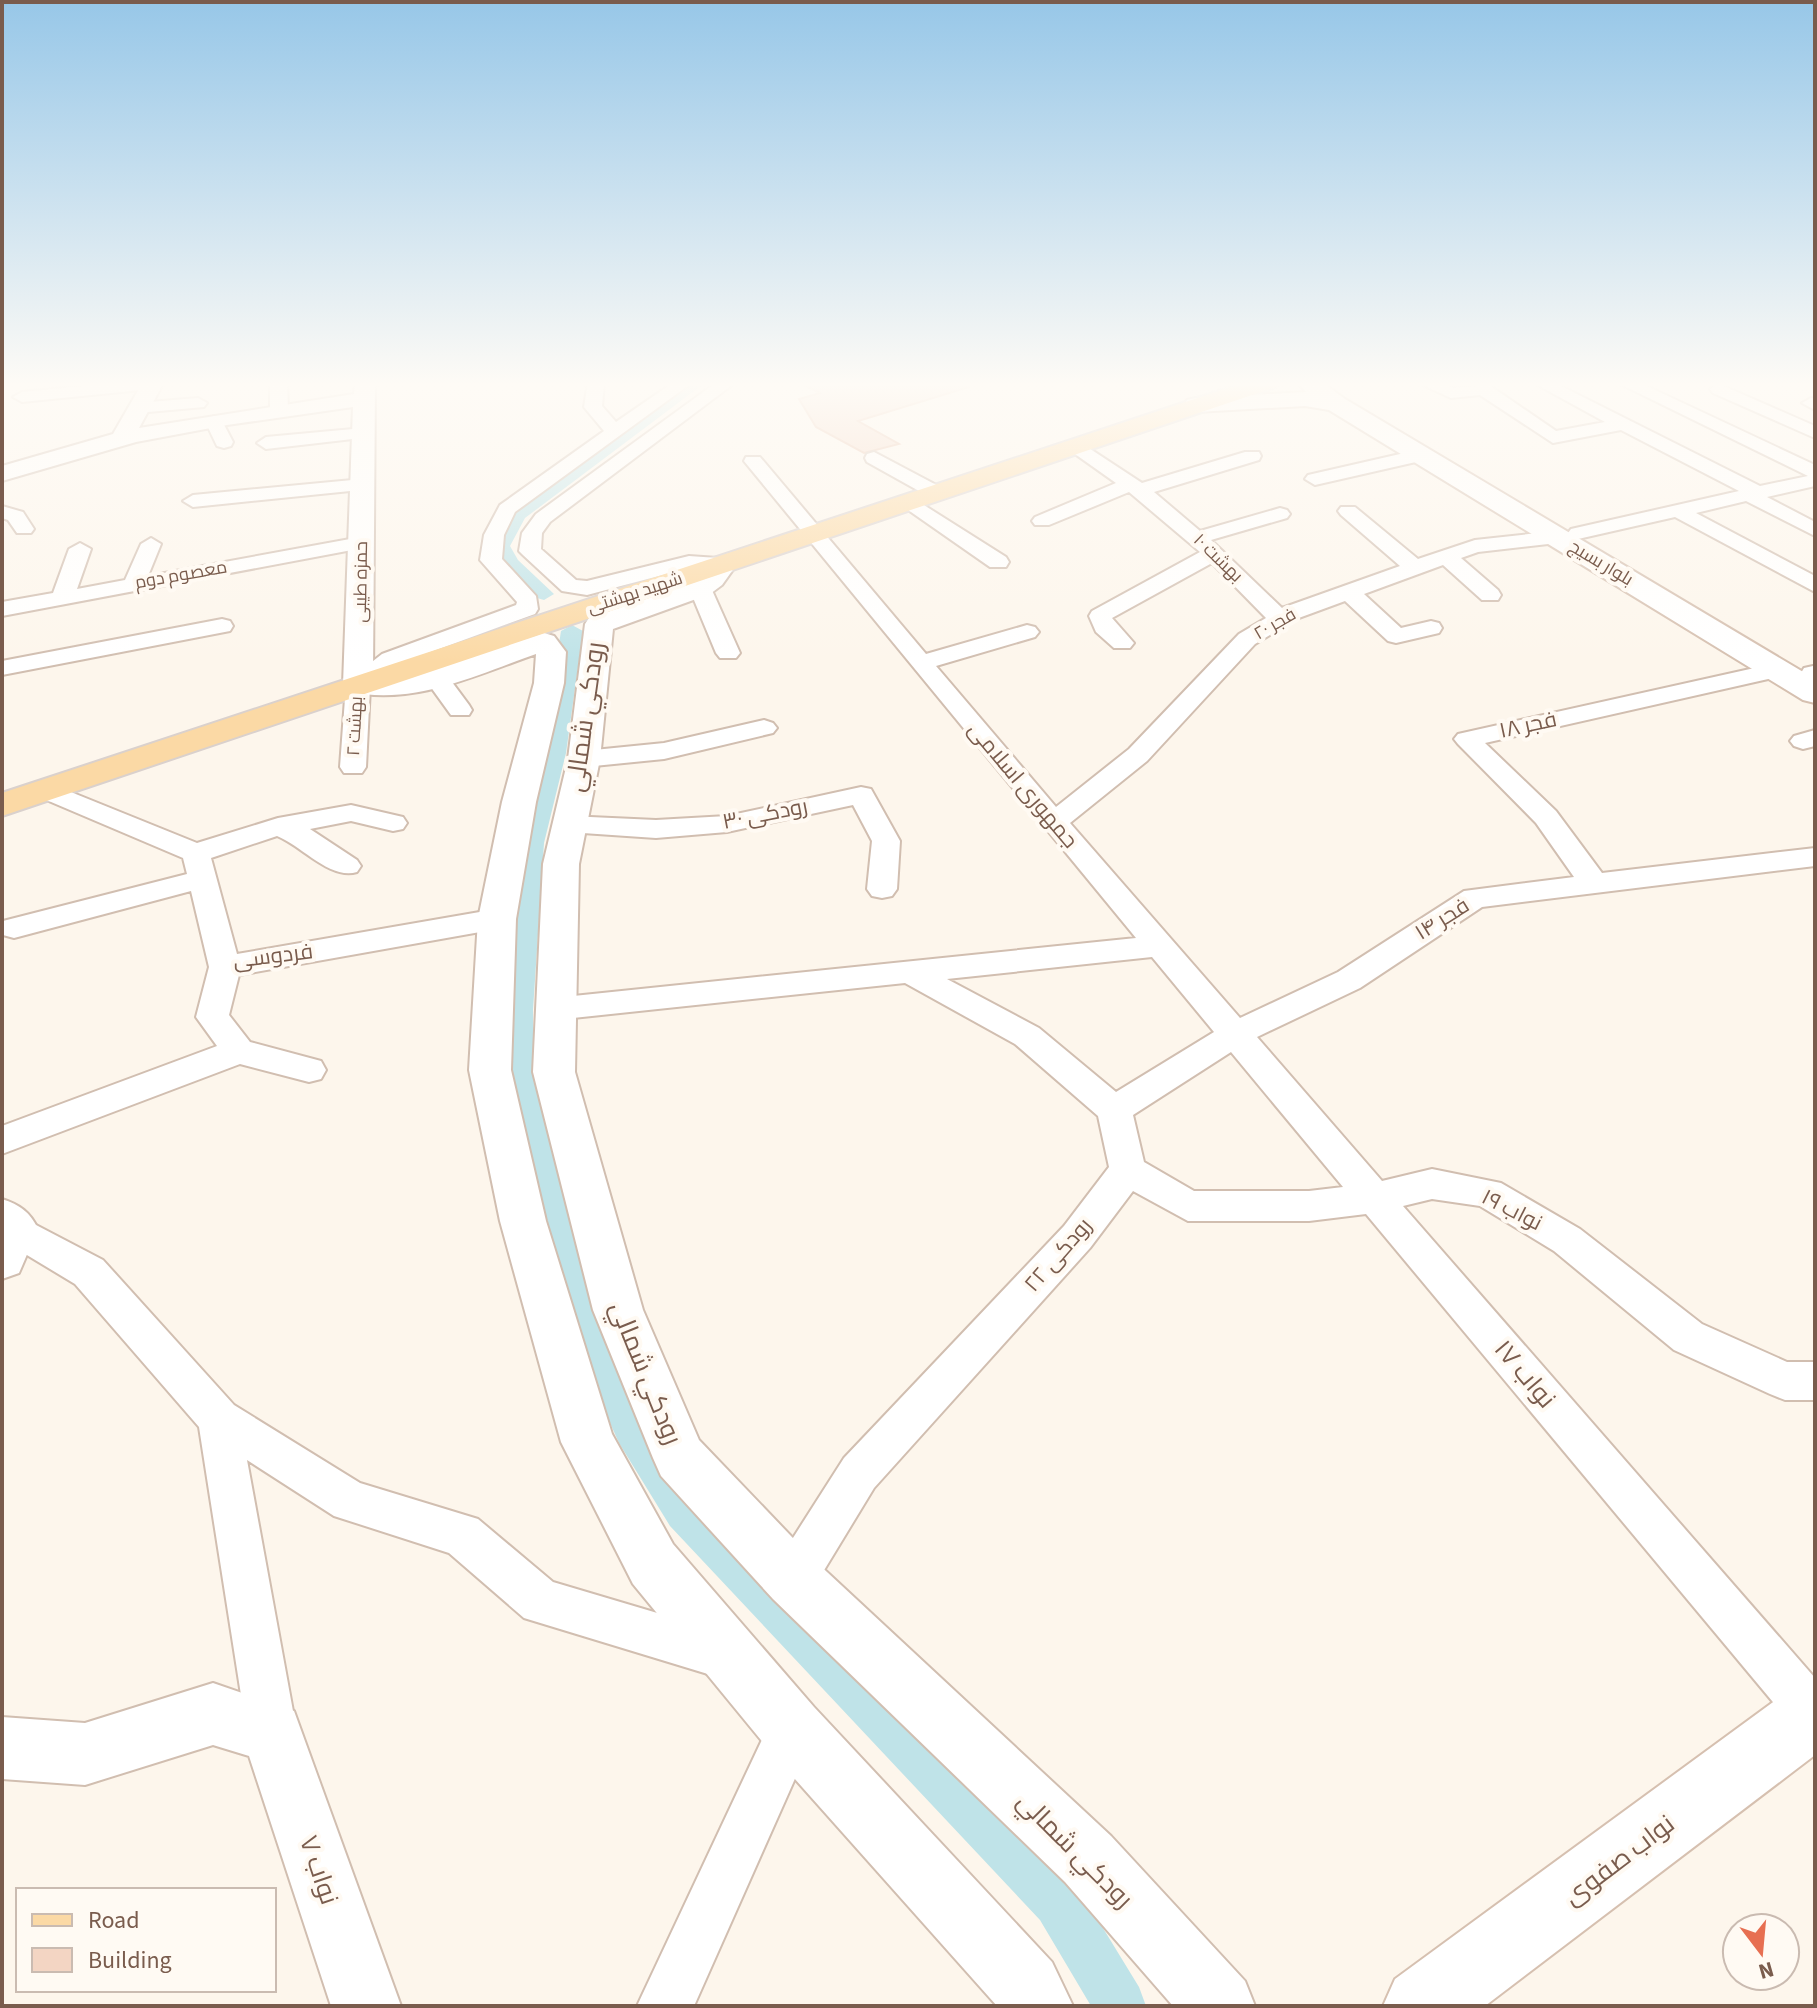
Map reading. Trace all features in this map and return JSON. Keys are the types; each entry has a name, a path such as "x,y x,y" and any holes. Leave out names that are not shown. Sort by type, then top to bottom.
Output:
{"main road":[{"path":"724,564 984,476"},
{"name":"بلوار بسیج","path":"1460,476 1815,678"},
{"name":"بلوار بسیج","path":"1475,476 1777,670 1815,678"},
{"name":"شهید بهشتی","path":"2,805 371,681 694,581"},
{"name":"نواب صفوی","path":"1422,2006 1815,1714"}],"street":[{"name":"حمزه طیبی","path":"363,476 361,543 371,681"},
{"path":"536,626 528,601 491,560 494,535 507,509 553,476"},
{"path":"593,606 530,551 532,533 543,518 600,476"},
{"name":"جمهوری اسلامی","path":"765,476 811,535 1235,1034"},
{"path":"906,476 935,492"},
{"name":"بهشت ۱۰","path":"1119,476 1205,545 1280,619"},
{"path":"1042,521 1135,487 1178,476"},
{"path":"1315,479 1330,476"},
{"path":"1720,476 1815,530"},
{"name":"فجر ۲۰","path":"1054,822 1138,755 1247,639 1280,619 1413,566 1475,546 1568,535 1813,480"},
{"path":"193,501 363,485"},
{"path":"908,501 998,562"},
{"path":"1348,511 1413,566"},
{"path":"1678,511 1815,585"},
{"path":"2,512 16,516 24,529"},
{"path":"1122,643 1104,627 1100,616 1124,601 1188,571 1205,545 1280,514"},
{"name":"معصوم دوم","path":"2,609 361,543"},
{"path":"134,584 151,544"},
{"path":"63,597 80,549"},
{"path":"1445,556 1490,595"},
{"path":"593,606 689,562 724,564"},
{"path":"593,606 712,579 724,564"},
{"path":"694,581 728,653"},
{"path":"1348,591 1396,636 1431,628"},
{"name":"رودکي شمالي","path":"593,606 584,759 561,864 554,1072 618,1310 680,1458 793,1579 1088,1859 1220,2006"},
{"path":"2,668 222,626"},
{"path":"371,681 404,687 437,679 536,626"},
{"path":"371,681 390,659 536,626"},
{"name":"رودکي شمالي","path":"536,626 551,652 549,683 519,802 497,919 490,1070 523,1221 588,1442 653,1564 792,1729 1027,1987 1038,2006"},
{"path":"920,663 1027,632"},
{"name":"فجر ۱۸","path":"1594,883 1546,817 1467,739 1777,670"},
{"path":"437,679 460,710"},
{"name":"بهشت ۲","path":"353,767 371,681"},
{"path":"584,759 664,751 764,728"},
{"path":"46,790 200,866"},
{"name":"رودکی ۳۰","path":"568,824 656,829 727,824 861,795 886,841 882,889"},
{"path":"14,928 200,866 278,826 351,813 393,823"},
{"path":"278,826 303,836 347,866"},
{"name":"فجر ۱۴","path":"1114,1110 1235,1034 1349,980 1474,898 1815,857"},
{"name":"فردوسی","path":"200,866 225,967 497,919"},
{"path":"554,1009 1159,946"},
{"path":"225,967 212,1017 239,1051"},
{"path":"909,972 1027,1036 1114,1110 1128,1170"},
{"name":"نواب ۱۷","path":"1235,1034 1815,1714"},
{"path":"2,1140 239,1051 309,1070"},
{"name":"رودکی ۲۲","path":"793,1579 859,1473 1077,1237 1128,1170"},
{"name":"نواب ۱۹","path":"1128,1170 1188,1206 1309,1206 1374,1198 1432,1184 1488,1193 1567,1240 1688,1337 1785,1381 1815,1381"},
{"path":"6,1235 89,1272 219,1419 350,1501 462,1535 540,1602 732,1657"},
{"path":"2,1748 85,1754 213,1714 272,1733 219,1419"},
{"path":"665,2006 792,1729"},
{"name":"نواب ۷","path":"272,1733 366,2006"}],"waterway":[{"path":"544,594 510,563 500,546 518,514 570,476"},
{"path":"572,631 554,753 531,843 518,1010 518,1067 587,1329 633,1430 685,1512 1058,1902 1120,2006"}]}
